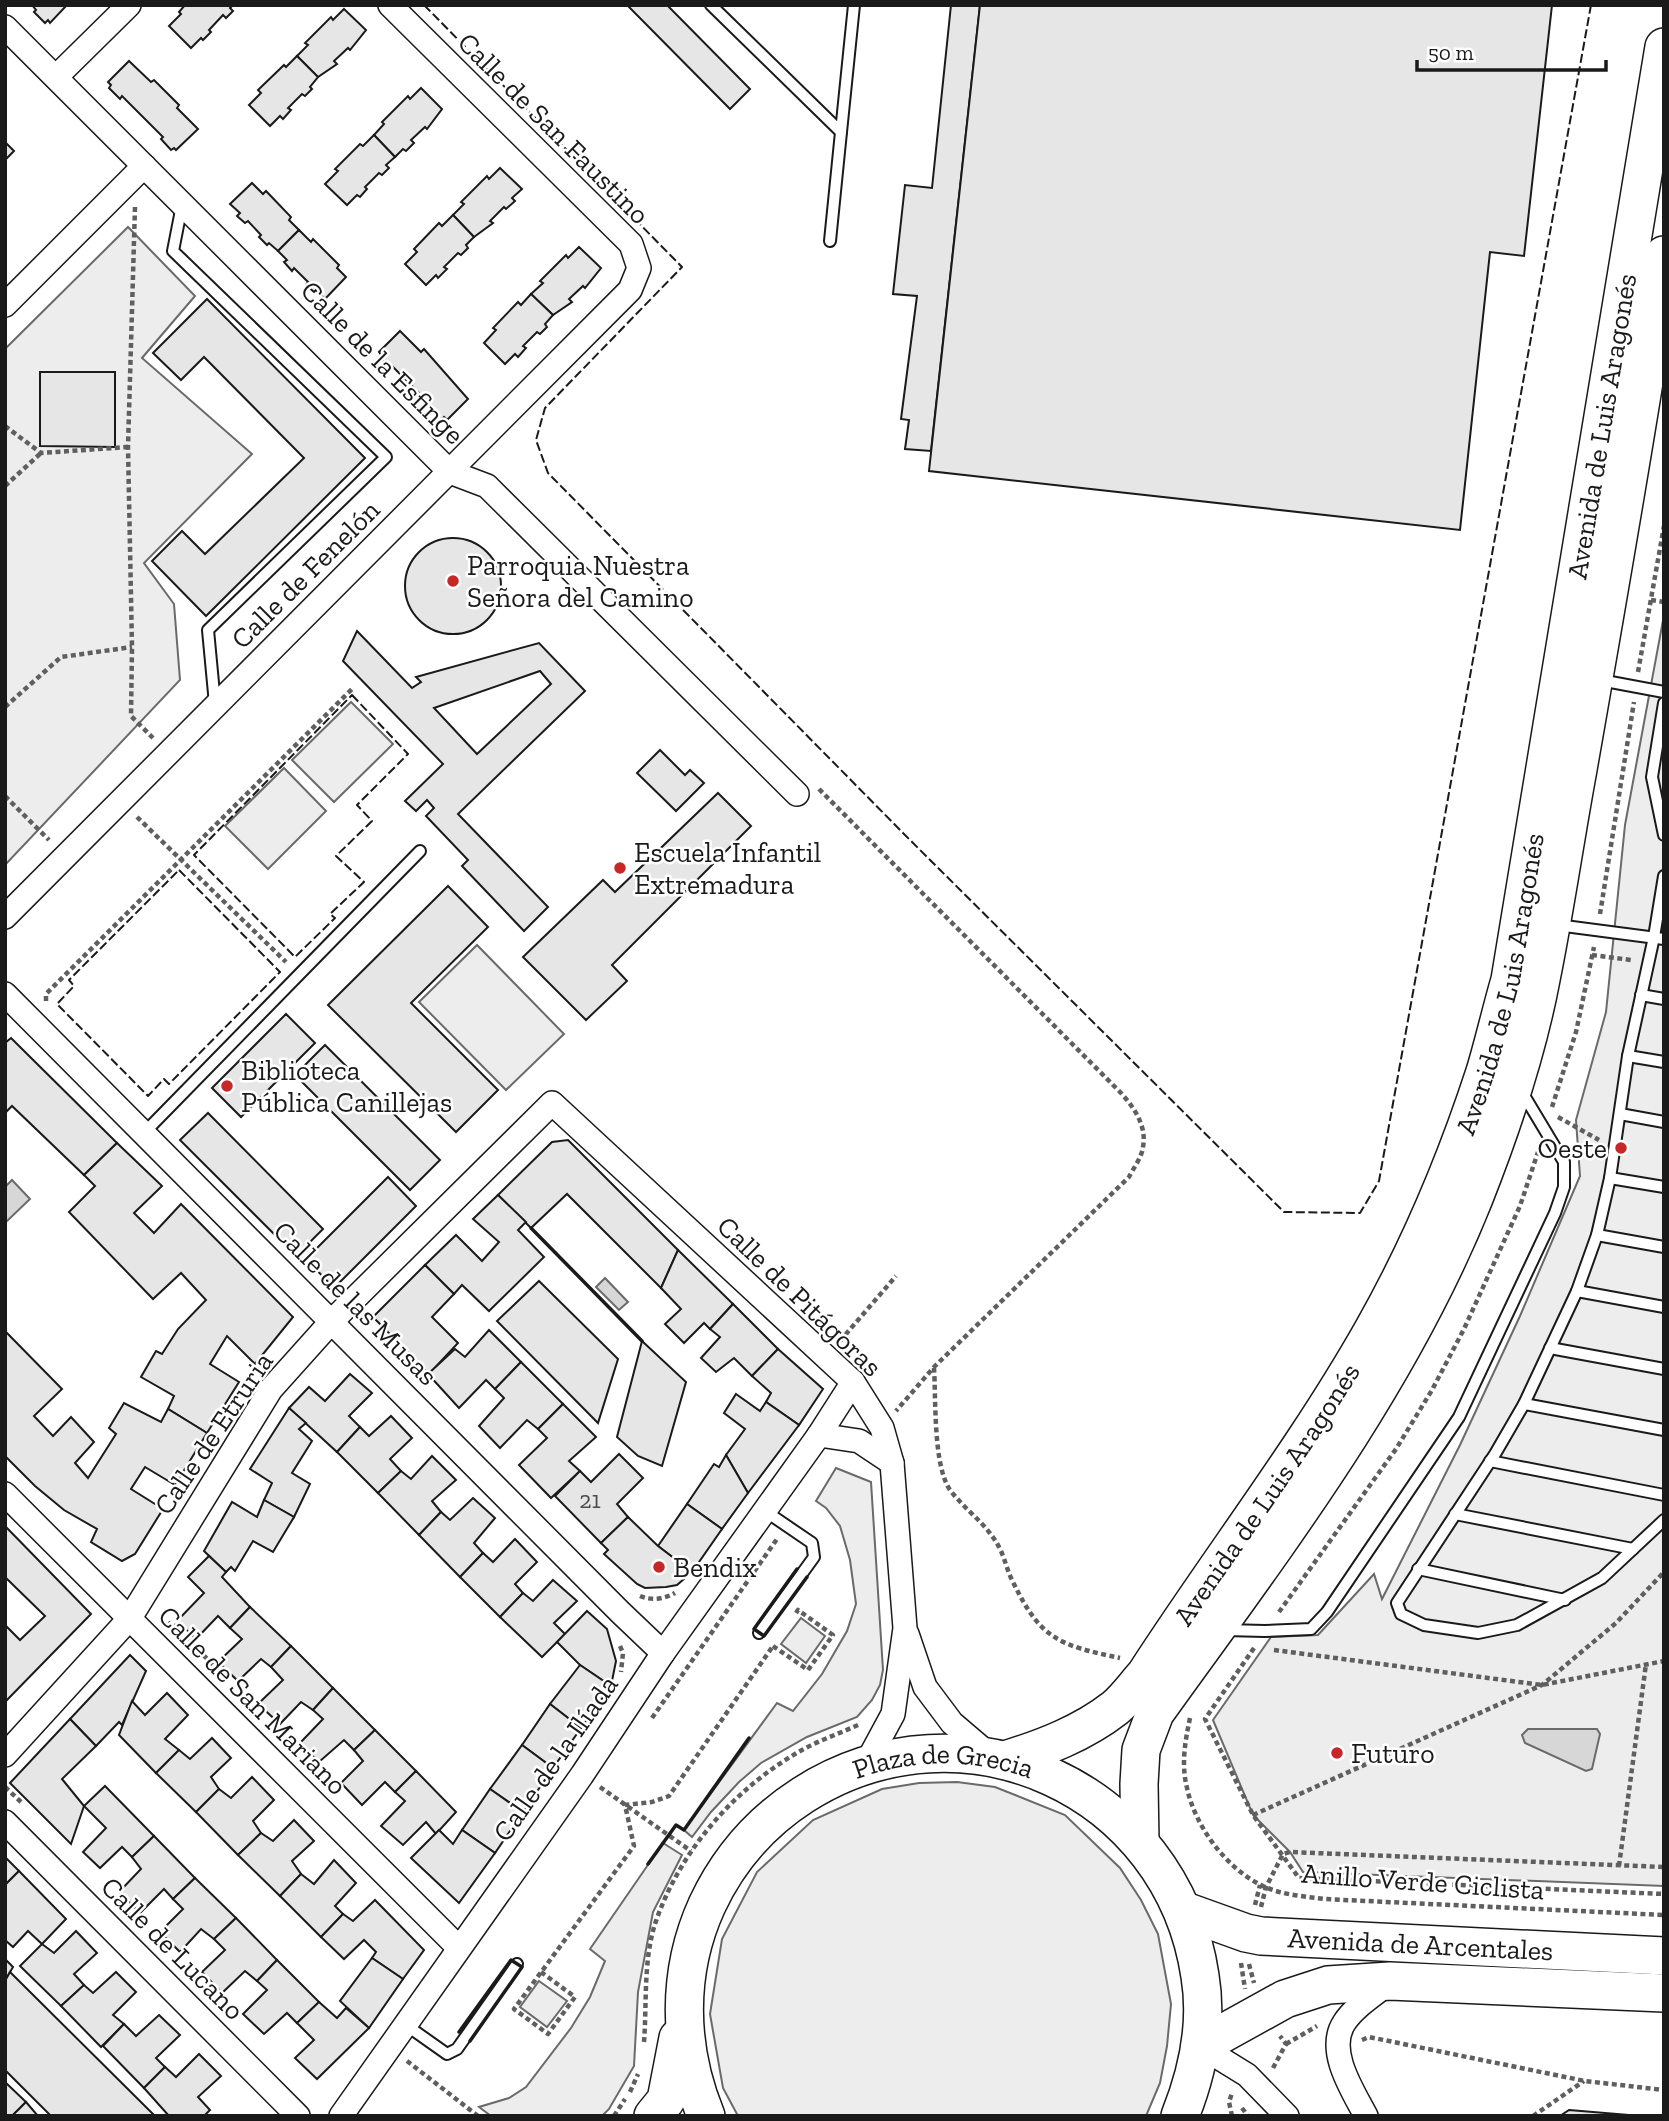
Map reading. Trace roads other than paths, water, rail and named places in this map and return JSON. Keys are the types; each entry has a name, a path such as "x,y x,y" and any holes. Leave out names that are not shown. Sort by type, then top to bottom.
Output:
{"main road":[{"name":"Avenida de Luis Aragonés","path":"999,1759 1045,1748 1091,1724 1117,1706 1145,1675 1320,1419 1374,1329 1408,1263 1443,1185 1484,1073 1510,980 1664,47"},
{"name":"Avenida de Luis Aragonés","path":"1140,1842 1141,1750 1155,1713 1349,1436 1404,1343 1437,1280 1474,1199 1515,1081 1541,982 1594,679 1653,400 1664,256"},
{"name":"Plaza de Grecia","path":"706,2116 695,2090 686,2050 683,2009 688,1964 699,1922 713,1891 732,1861 758,1831 784,1807 823,1782 866,1765 899,1756 932,1753 962,1753 1036,1769 1093,1800 1118,1819 1140,1842 1164,1875 1182,1910 1194,1943 1201,1977 1203,2012 1200,2046 1192,2086 1180,2116"},
{"name":"Avenida de Arcentales","path":"1182,1910 1261,1936 1664,1956"},
{"name":"Avenida de Arcentales","path":"1200,2046 1285,1999 1328,1984 1390,1981 1664,1993"},
{"path":"653,2116 666,2100 683,2009"}],"street":[{"path":"55,77 129,5"},
{"name":"Calle de San Faustino","path":"390,5 631,244 639,268"},
{"name":"Calle de la Esfinge","path":"5,27 450,472 487,486 797,794"},
{"path":"5,305 144,166"},
{"name":"Calle de Fenelón","path":"5,917 631,290 639,268"},
{"path":"1605,393 1653,400"},
{"name":"Calle de las Musas","path":"7,1001 32,1021 145,1132 663,1653"},
{"name":"Calle de Pitágoras","path":"552,1103 853,1382 882,1428 892,1462 905,1628 893,1714 866,1765"},
{"name":"Calle de Etruria","path":"5,1755 130,1618 271,1389 331,1321 552,1103"},
{"name":"Calle de la Ilíada","path":"341,2116 582,1775 663,1653 820,1436 853,1382"},
{"path":"820,1436 859,1441 892,1462"},
{"name":"Calle de San Mariano","path":"5,1494 459,1948"},
{"name":"Calle de Pitágoras","path":"905,1628 925,1687 952,1723 999,1759"},
{"name":"Calle de Lucano","path":"5,1822 298,2116"},
{"path":"1366,2116 1345,2078 1340,2062 1341,2031 1343,2023 1390,1981"},
{"path":"1200,2046 1247,2075 1287,2116"}],"lane":[{"path":"711,5 841,132"},
{"path":"830,241 854,5"},
{"path":"182,202 173,251 386,457 208,630 215,707"},
{"path":"1594,679 1664,692"},
{"path":"1664,703 1660,751 1653,777 1662,813 1664,835"},
{"path":"145,1132 420,851"},
{"path":"1664,876 1659,938 1648,962 1628,1056 1610,1178 1597,1235 1577,1291 1524,1404 1397,1603 1401,1614 1424,1625 1478,1633 1517,1625 1602,1578 1664,1520"},
{"path":"1550,924 1659,938"},
{"path":"1641,995 1664,999"},
{"path":"1628,1056 1664,1062"},
{"path":"1215,1629 1311,1629 1335,1601 1459,1417 1550,1225 1564,1187 1564,1162 1515,1081"},
{"path":"1619,1114 1664,1122"},
{"path":"1610,1178 1664,1187"},
{"path":"1597,1235 1664,1247"},
{"path":"1577,1291 1664,1307"},
{"path":"1550,1348 1664,1369"},
{"path":"1524,1404 1664,1430"},
{"path":"1490,1461 1664,1495"},
{"path":"759,1633 814,1556 815,1550 812,1543 765,1511"},
{"path":"1455,1514 1633,1549"},
{"path":"1418,1569 1565,1600"},
{"path":"406,2025 447,2054 457,2049 517,1964"}],"place":[{"name":"Parroquia Nuestra Señora del Camino","path":"453,581"},
{"name":"Escuela Infantil Extremadura","path":"620,868"},
{"name":"Biblioteca Pública Canillejas","path":"227,1086"},
{"name":"Oeste","path":"1621,1148"},
{"name":"Bendix","path":"659,1567"},
{"name":"Futuro","path":"1337,1753"}]}
